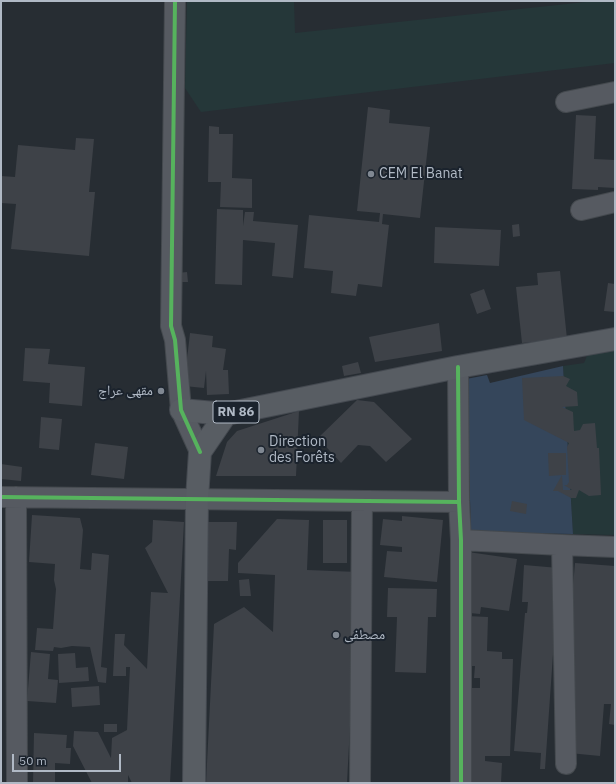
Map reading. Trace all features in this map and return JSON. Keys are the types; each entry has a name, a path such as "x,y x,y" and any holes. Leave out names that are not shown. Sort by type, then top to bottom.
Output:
{"main road":[{"name":"RN 86","path":"200,452 226,414 458,367 615,339"},
{"path":"181,410 226,414"},
{"path":"194,783 197,499 200,452"}],"street":[{"path":"175,1 171,326 175,340 181,410 200,452"},
{"path":"566,102 615,92"},
{"path":"581,210 615,202"},
{"path":"458,367 459,502 461,540 461,783"},
{"path":"17,783 9,497 459,502"},
{"path":"360,783 362,501"},
{"path":"461,540 615,546"},
{"path":"562,545 566,764"}],"shaded area":[{"path":"187,1 294,1 295,33 595,1 615,1 615,63 201,112 185,88"},
{"path":"615,347 615,535 573,534 563,366 584,363 589,351"}],"water":[{"path":"563,366 573,534 476,532 471,530 466,379 487,375 490,383"}],"building":[{"path":"368,107 390,110 389,123 430,127 420,218 383,214 382,224 389,225 382,287 358,284 356,296 331,293 333,271 304,268 309,215 379,222 380,213 357,211"},
{"path":"576,115 596,116 594,159 615,160 615,188 598,187 598,190 572,189"},
{"path":"209,126 219,127 219,134 233,134 232,178 252,179 252,208 220,207 221,182 208,182"},
{"path":"76,138 94,139 89,192 95,192 89,256 11,249 16,204 1,203 1,176 15,177 18,145 75,150"},
{"path":"217,209 243,210 243,226 245,212 254,212 253,221 298,225 293,278 272,276 275,243 243,240 242,285 215,284"},
{"path":"519,224 520,236 513,237 512,225"},
{"path":"435,227 501,230 499,266 434,263"},
{"path":"560,271 567,339 522,343 516,287 538,285 537,273"},
{"path":"187,272 188,282 178,282 177,273"},
{"path":"608,283 615,284 615,312 604,311"},
{"path":"484,289 491,309 477,314 470,294"},
{"path":"439,323 442,351 375,362 369,337"},
{"path":"190,333 213,336 212,347 226,349 223,370 228,370 229,394 207,395 206,371 204,388 184,386"},
{"path":"25,348 50,349 48,364 85,367 82,406 49,403 50,383 23,381"},
{"path":"358,362 361,373 344,376 342,366"},
{"path":"563,376 570,379 566,386 577,392 578,406 562,407 573,412 574,431 580,430 583,424 595,423 597,448 599,448 601,495 589,496 579,490 576,498 571,498 558,491 553,491 562,475 563,490 572,490 564,485 567,485 569,482 567,447 569,443 524,420 522,378"},
{"path":"357,400 374,402 412,439 386,462 370,446 358,445 341,463 318,438"},
{"name":"Direction des Forêts","path":"299,411 296,476 216,476 227,442 237,431"},
{"path":"41,417 62,419 59,450 39,448"},
{"path":"95,443 128,447 124,479 91,475"},
{"path":"548,453 566,453 566,475 549,476"},
{"path":"1,464 22,467 21,481 1,479"},
{"path":"512,501 527,504 526,514 510,511"},
{"path":"32,515 80,518 83,530 80,569 91,570 92,553 109,555 101,667 107,668 106,683 98,682 90,647 54,647 53,651 35,650 37,628 53,629 56,589 54,580 55,564 29,562"},
{"path":"402,516 443,520 437,582 384,577 387,551 402,552 402,547 380,545 383,519 402,521"},
{"path":"277,519 309,520 307,570 358,572 347,783 206,783 214,624 244,607 273,632 275,575 238,573 238,563"},
{"path":"153,520 184,522 170,783 132,783 128,775 128,783 92,783 73,746 74,731 98,732 111,758 112,738 127,730 130,667 126,667 126,676 113,676 115,634 125,634 124,645 147,669 151,592 168,593 145,548 152,542"},
{"path":"323,520 347,520 347,563 323,563"},
{"path":"206,522 237,522 236,550 229,549 228,581 205,581"},
{"path":"468,552 517,559 509,611 481,607 480,614 459,612"},
{"path":"575,563 615,566 615,725 609,724 611,704 604,704 600,756 559,752"},
{"path":"524,565 559,568 545,769 540,769 541,753 514,751 525,613 527,613 528,602 522,602"},
{"path":"249,579 251,596 240,596 239,580"},
{"path":"388,588 437,589 436,617 428,617 426,673 395,672 397,617 387,617"},
{"path":"467,616 488,617 487,651 502,652 502,659 513,659 510,756 485,756 485,761 502,763 501,783 464,783 467,688 480,688 480,678 474,678 475,666 466,666"},
{"path":"31,652 50,654 48,679 58,680 56,703 27,701"},
{"path":"75,653 76,668 88,667 89,681 59,683 58,654"},
{"path":"99,686 100,705 72,707 71,688"},
{"path":"104,724 117,724 117,732 104,732"},
{"path":"34,733 67,735 66,748 71,748 70,764 55,763 55,783 33,783"}],"cycle path":[{"path":"175,1 171,326 175,340 181,410 200,452"},
{"path":"458,367 459,502 461,540 461,783"},
{"path":"1,497 459,502"}],"place":[{"name":"CEM El Banat","path":"371,174"},
{"name":"مقهى عراج","path":"161,391"},
{"name":"Direction des Forêts","path":"261,450"},
{"name":"مصطفى","path":"336,635"}]}
